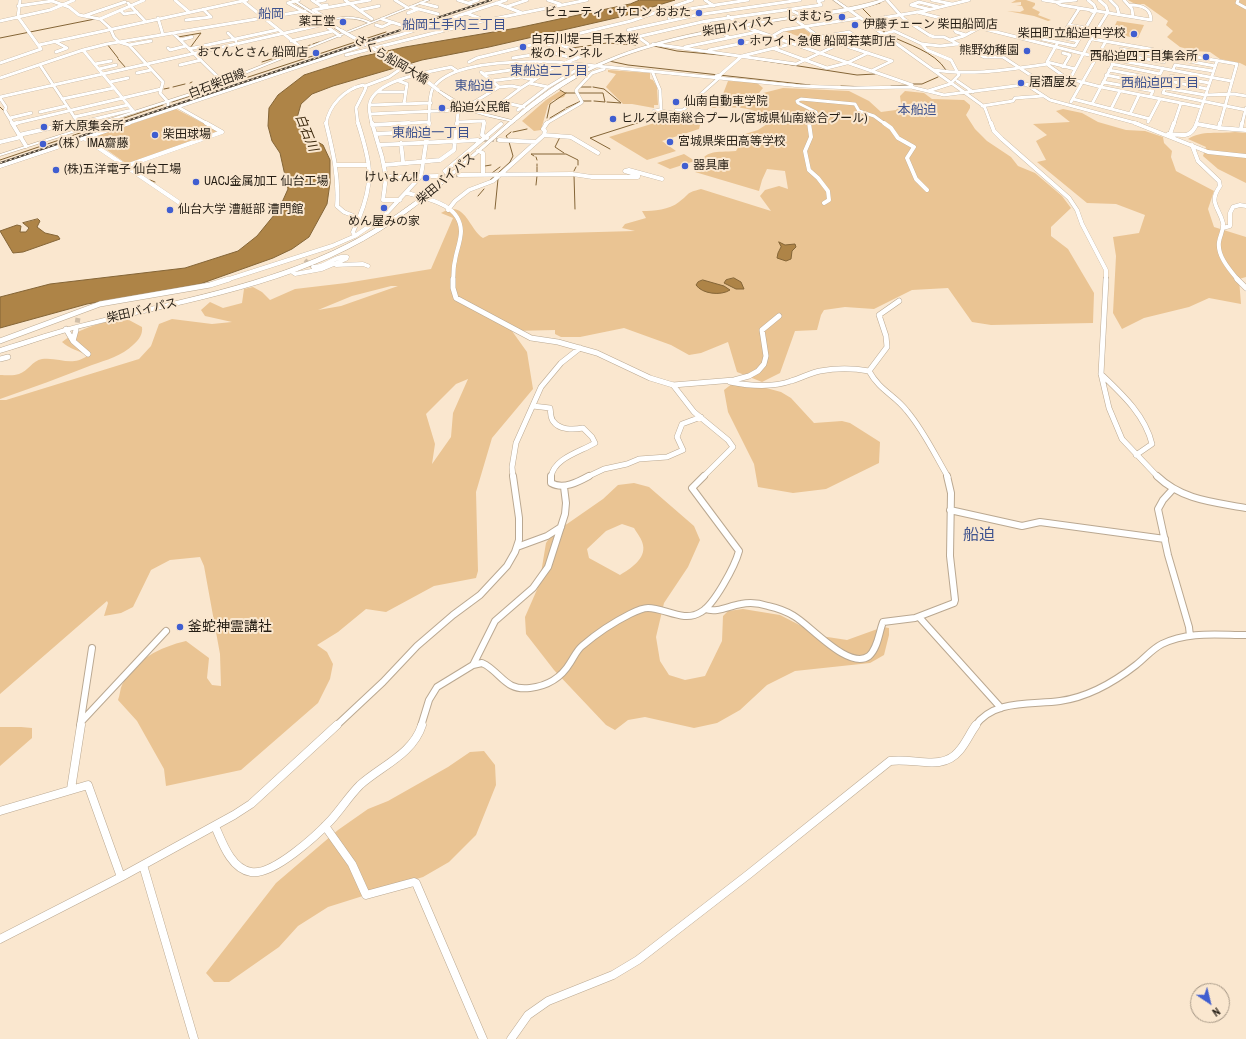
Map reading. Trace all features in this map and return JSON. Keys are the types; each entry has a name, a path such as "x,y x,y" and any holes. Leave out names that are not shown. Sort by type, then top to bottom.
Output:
{"highway":[{"name":"柴田バイパス","path":"0,351 66,329 225,292 292,271 329,256 364,239 390,223 478,151 524,107 568,76 593,65 650,44 717,29 847,8 877,0"},
{"name":"柴田バイパス","path":"741,25 793,18 884,0"},
{"name":"柴田バイパス","path":"0,348 66,326 221,290 295,267 341,247 363,236 399,213 422,196 487,138 552,90 593,65"}],"main road":[{"name":"さくら船岡大橋","path":"294,0 325,21 415,72 460,109 512,120"},
{"name":"白石柴田線","path":"0,155 133,111 168,102 226,81 340,36 372,21 382,19 428,0"},
{"path":"835,0 847,8"},
{"path":"325,21 351,16 372,21"}],"street":[{"path":"0,63 41,48 18,18 18,6 20,0"},
{"path":"0,22 64,6 74,0"},
{"path":"121,0 131,5 146,21"},
{"path":"100,19 144,0"},
{"path":"176,0 187,18 186,31"},
{"path":"187,18 247,0"},
{"path":"299,0 294,0 288,3 305,11 318,21"},
{"path":"314,1 325,0"},
{"path":"314,1 320,6 346,0 372,21"},
{"path":"340,36 333,31 313,10 370,0"},
{"path":"395,0 410,8 438,14"},
{"path":"458,0 470,3 478,0"},
{"path":"0,166 506,0"},
{"path":"506,7 527,0"},
{"path":"551,0 560,4"},
{"path":"327,58 351,54 478,22 586,0"},
{"path":"469,62 477,58 631,21 692,0"},
{"path":"705,0 741,25 757,32 928,91 952,84 957,81 959,77 958,73 951,60 927,50 922,44"},
{"path":"725,0 728,3"},
{"path":"745,0 763,12"},
{"path":"665,22 686,10 748,0"},
{"path":"773,0 801,15"},
{"path":"800,0 697,15 628,30 650,44 796,64 821,54 840,44 894,31"},
{"path":"637,36 680,28 706,21 788,8 821,5 818,1 823,0"},
{"path":"888,0 899,15 929,35 934,37 943,36 985,57 1003,57 1041,82"},
{"path":"932,0 953,5"},
{"path":"953,0 964,2"},
{"path":"864,21 929,10 968,0"},
{"path":"1043,0 1056,2 1076,0"},
{"path":"1072,0 1078,5 1079,9"},
{"path":"1088,0 1094,5 1096,10"},
{"path":"1069,79 1108,12 1106,6 1099,0"},
{"path":"1238,0 1237,3 1246,8"},
{"path":"18,6 32,6 52,1 72,9 77,14 100,19 110,28 114,38 130,47 162,82 162,95 168,102 168,110"},
{"path":"241,1 304,50"},
{"path":"1111,1 1117,7 1119,14"},
{"path":"1111,1 1124,1 1133,11 1133,17"},
{"path":"84,16 126,2"},
{"path":"929,10 910,5 919,2 941,7"},
{"path":"1056,2 1061,5 1095,12 1078,41 1074,46 1042,38 1047,34 1078,41"},
{"path":"421,3 437,7"},
{"path":"496,3 522,12"},
{"path":"808,3 812,6"},
{"path":"1079,9 1096,10 1151,20 1152,17 1148,10 1144,7 1140,5 1129,5"},
{"path":"360,10 379,6"},
{"path":"847,8 982,106 994,131 1069,198 1077,210 1082,224 1106,270 1101,374 1109,408 1122,439 1136,455 1173,489 1185,495 1202,500 1246,508"},
{"path":"408,13 418,9"},
{"path":"1061,37 1079,9"},
{"path":"120,10 124,14 137,12"},
{"path":"0,78 84,50 119,42 162,37 186,31 305,11"},
{"path":"39,45 158,18 211,17 205,12"},
{"path":"917,12 1055,48 1231,80"},
{"path":"466,13 484,20"},
{"path":"697,15 745,47"},
{"path":"885,17 890,28 894,31 922,44 940,46 958,44"},
{"path":"158,18 161,25 162,37"},
{"path":"793,18 819,37 892,61 871,71"},
{"path":"703,51 771,37 783,30 859,18"},
{"path":"382,19 402,25 414,19"},
{"path":"945,24 950,20"},
{"path":"303,24 325,21"},
{"path":"26,146 5,111 6,107 0,97 283,34 325,21"},
{"path":"669,21 680,28"},
{"path":"376,25 382,27 393,22"},
{"path":"824,24 829,27"},
{"path":"963,24 954,30 966,35"},
{"path":"1069,25 1097,30"},
{"path":"950,40 966,35 979,28"},
{"path":"168,48 170,50 277,30"},
{"path":"834,30 839,33"},
{"path":"291,41 333,31"},
{"path":"679,48 757,32"},
{"path":"819,37 849,32 861,40"},
{"path":"228,33 238,44"},
{"path":"174,34 220,79 226,81"},
{"path":"180,40 192,37"},
{"path":"1092,38 1237,64 1231,80 1219,128"},
{"path":"54,41 67,48 56,52"},
{"path":"1069,105 1106,41"},
{"path":"130,47 153,42"},
{"path":"1048,64 1047,60 1058,42"},
{"path":"469,62 555,43 586,54 549,70 497,106 476,101"},
{"path":"665,109 683,110 741,57 791,44"},
{"path":"1092,104 1123,44"},
{"path":"541,47 550,52 576,59"},
{"path":"1055,48 1070,55 1063,67"},
{"path":"775,49 827,68 847,63 868,53"},
{"path":"1118,54 1164,62 1166,57 1121,49"},
{"path":"0,142 78,122 133,111 84,50"},
{"path":"749,50 755,53"},
{"path":"0,341 77,316 93,306 107,302 210,285 335,245 355,236 384,216 407,193 421,176 428,131 432,89 434,84 446,75 457,71 550,52"},
{"path":"510,54 518,69"},
{"path":"774,61 789,54"},
{"path":"1179,54 1177,59 1215,66"},
{"path":"514,60 593,65 712,76 721,75 812,87 902,87 944,95 1069,79 1201,107"},
{"path":"95,64 111,61"},
{"path":"180,65 201,61"},
{"path":"184,65 201,61"},
{"path":"1164,134 1190,134 1194,132 1217,61"},
{"path":"469,62 499,87"},
{"path":"933,70 958,73 996,71 1048,64 1075,69"},
{"path":"1048,64 1069,79"},
{"path":"1112,64 1160,74 1162,68"},
{"path":"1173,70 1175,64 1213,71"},
{"path":"40,65 82,129"},
{"path":"99,69 116,65"},
{"path":"360,218 343,212 337,206 338,186 336,165 326,128 327,117 342,95 354,87 364,86 389,77 399,70 412,66"},
{"path":"400,200 383,200 386,177 385,165 372,125 370,114 371,100 378,92 410,76 450,66 457,71"},
{"path":"544,135 545,131 543,129 545,124 582,102 576,91 596,69 623,70 625,68"},
{"path":"483,74 518,69 549,70"},
{"path":"518,110 524,107 548,87 578,69"},
{"path":"1106,76 1154,85 1157,79 1109,70"},
{"path":"139,74 152,71"},
{"path":"652,71 660,90 660,110"},
{"path":"1207,89 1168,81 1171,76 1209,83"},
{"path":"491,81 522,77 534,80"},
{"path":"110,82 128,78"},
{"path":"399,81 407,84 404,104"},
{"path":"957,81 973,92"},
{"path":"1103,82 1153,91 1150,97"},
{"path":"529,83 548,87"},
{"path":"1028,85 1050,100 1146,126 1192,146 1215,154 1246,156"},
{"path":"355,236 353,232 360,218 369,184 370,173 364,142 356,114 360,97 365,90 364,86"},
{"path":"370,114 430,112 460,109 499,87 512,86 521,88"},
{"path":"1008,87 1013,90"},
{"path":"40,112 114,88"},
{"path":"1241,130 1246,109 1163,93 1165,88 1205,95 1228,94 1246,96"},
{"path":"13,124 161,89"},
{"path":"1111,109 1120,91"},
{"path":"378,92 405,92"},
{"path":"1017,94 1022,97"},
{"path":"1130,114 1139,95"},
{"path":"982,106 1013,101 1015,98 1043,96"},
{"path":"64,103 88,97"},
{"path":"824,203 829,200 828,191 818,178 809,170 805,152 811,141 812,133 809,122 817,116 816,112 798,103 800,99 855,104 859,111 870,114 891,128 898,138 914,147 907,158 914,178 927,190"},
{"path":"1146,126 1160,99"},
{"path":"1073,100 1150,119"},
{"path":"502,102 524,107"},
{"path":"370,105 431,103"},
{"path":"1170,134 1181,103"},
{"path":"74,117 128,105"},
{"path":"126,166 222,132 178,107"},
{"path":"385,165 403,162 440,160 454,150 460,109"},
{"path":"650,117 654,111 660,110 694,116"},
{"path":"10,118 31,113"},
{"path":"458,122 484,121 482,135 487,138 501,124"},
{"path":"372,125 429,122"},
{"path":"1197,124 1219,128 1246,130"},
{"path":"376,134 428,131"},
{"path":"448,210 450,205 470,189 488,184 544,135 571,137 598,153"},
{"path":"84,138 192,212"},
{"path":"379,146 401,143 478,140"},
{"path":"499,140 536,142"},
{"path":"401,143 403,162"},
{"path":"1192,146 1198,161 1219,181 1220,186 1216,190 1213,202 1223,228 1219,242 1224,259 1235,276 1246,288"},
{"path":"478,151 483,153 483,174"},
{"path":"336,165 368,165"},
{"path":"459,176 483,174 572,174 592,178 638,177 638,175 625,171 629,170 662,178"},
{"path":"386,177 438,176"},
{"path":"407,193 439,202 456,216 462,229 454,264 453,288 456,298 528,337 580,348 610,358 650,378 673,385 724,381 749,376 761,368 766,356 762,330 779,316"},
{"path":"1223,228 1230,226 1230,214 1232,208 1238,204 1246,206"},
{"path":"301,255 305,260"},
{"path":"292,271 295,274 300,274 322,269 346,259 347,257 340,256 320,267 313,267"},
{"path":"334,264 363,264 368,266"},
{"path":"869,370 886,347 886,336 879,315 899,300"},
{"path":"66,329 73,341 88,354"},
{"path":"73,341 76,330"},
{"path":"0,940 121,877 234,815 262,794 382,682 417,646 453,615 480,595 507,566 518,547 519,518 512,467 516,443 541,387 561,363 580,348"},
{"path":"0,359 8,357"},
{"path":"724,381 743,385 759,385 785,382 826,370 869,370"},
{"path":"705,609 709,611 721,610 740,604 751,603 777,608 799,619 841,653 857,659 865,658 871,653 883,622 919,617 954,603 955,600 950,556 951,493 948,477 910,414 882,389 873,378 869,370"},
{"path":"1101,374 1131,403 1150,436 1152,444 1136,455"},
{"path":"215,826 234,861 245,870 256,872 264,871 282,861 325,826 364,781 400,754 413,742 418,735 430,697 437,688 473,665 478,663 486,665 515,688 520,689 535,687 546,684 561,675 582,646 624,618 640,610 648,608 668,614 688,616 700,614 705,609 728,573 739,551 692,488 733,448 728,440 689,406 673,385"},
{"path":"533,406 549,407 552,409 552,420 569,429 583,428 592,437 594,443 566,458 550,473 551,483 554,486 564,487 598,472 622,466 638,459 670,458 678,454 683,450 677,437 682,424 701,417"},
{"path":"473,665 495,621 540,580 548,566 566,509 564,487"},
{"path":"1173,489 1163,500 1158,509 1189,627 1190,636"},
{"path":"950,510 1022,526 1040,522 1165,539"},
{"path":"518,547 547,536 561,526"},
{"path":"919,617 1001,708"},
{"path":"81,722 166,631"},
{"path":"511,1039 528,1015 548,1001 613,974 638,960 749,874 890,761 901,759 941,762 951,758 982,718 992,710 1063,701 1095,691 1110,684 1127,672 1163,643 1190,636 1246,636"},
{"path":"71,789 92,648"},
{"path":"0,811 88,785 121,877"},
{"path":"325,826 329,834 352,864 360,878 366,895 414,882 416,883 483,1039"},
{"path":"143,865 194,1039"}],"shaded area":[{"path":"1016,0 1026,0 1035,3 1032,8 1040,12 1038,15 1051,20 1048,21 1034,16 1007,11 1020,12 1024,10 1022,6 1016,5 1021,5 1021,2 1011,3"},
{"path":"1128,0 1246,0 1246,66 1240,63 1220,59 1210,52 1195,51 1180,47 1167,37 1173,31 1166,25 1168,21 1144,4 1135,4"},
{"path":"1117,21 1144,25 1138,38 1111,34"},
{"path":"803,28 814,36 803,38 784,31"},
{"path":"608,70 650,73 650,79 653,80 657,87 658,105 654,105 654,108 623,104 606,87 616,74 608,72"},
{"path":"728,81 756,82 763,88 759,93 762,96 763,93 783,88 849,91 869,101 881,112 896,110 901,104 900,96 905,91 924,93 932,99 964,100 970,105 966,115 975,129 987,141 1011,157 1018,166 1035,173 1062,196 1071,208 1051,227 1051,236 1068,249 1094,293 1093,323 991,325 972,322 948,288 912,290 874,309 845,307 824,310 817,330 795,331 780,373 762,382 737,372 728,342 701,353 689,355 671,345 624,328 580,337 561,337 555,334 555,330 512,331 527,352 533,389 492,438 476,492 478,571 476,578 434,586 386,612 366,609 338,632 317,645 327,652 333,664 330,679 318,703 241,770 166,786 164,769 137,721 118,700 121,687 133,668 157,651 186,641 209,658 207,678 212,685 221,686 220,654 204,566 200,557 170,560 151,570 133,607 121,613 104,616 108,603 107,601 0,694 0,400 6,400 139,359 151,346 159,324 172,319 212,324 232,322 205,316 201,310 210,302 223,308 242,303 244,289 253,287 262,292 270,300 295,289 346,283 431,269 453,218 441,213 449,209 456,209 461,212 483,238 489,235 635,231 622,228 625,224 646,218 642,211 671,207 690,193 701,189 771,211 760,196 765,190 779,186 788,189 785,171 767,169 759,191 695,172 694,168 708,154 736,151 740,144 742,135 758,130 770,122 757,112 743,108 710,108 723,94","holes":["391,286 398,286 341,306 318,310 352,296","468,379 453,413 451,437 432,464 435,444 426,414 456,384"]},
{"path":"560,91 566,93 564,97 553,100 548,105 541,130 534,131 522,121 546,100"},
{"name":"柴田球場","path":"176,109 220,132 127,164 90,138"},
{"path":"1063,109 1082,113 1098,122 1126,130 1145,131 1163,137 1164,143 1172,151 1171,157 1176,171 1214,191 1208,209 1214,227 1246,237 1246,277 1239,279 1241,304 1209,298 1189,307 1144,318 1122,329 1113,313 1116,256 1113,237 1139,233 1145,215 1116,204 1087,203 1037,162 1046,160 1036,141 1047,135 1033,124 1070,122 1056,111"},
{"path":"663,117 692,120 700,125 699,129 662,141 676,151 647,160 609,137 661,121"},
{"path":"1205,133 1246,133 1246,183 1218,169 1203,156 1206,147 1188,139"},
{"path":"684,154 695,161 670,169 657,163"},
{"path":"114,320 129,320 142,327 140,337 129,349 119,355 0,399 0,375 19,374 35,362 42,359 76,361 81,359 87,356 62,342 87,328"},
{"path":"744,382 781,392 791,398 814,423 842,421 850,423 880,442 879,463 826,489 793,493 758,487 754,464 728,412 724,390 733,383"},
{"path":"634,483 649,487 694,526 700,540 688,567 664,603 656,637 660,661 669,675 685,680 705,676 722,641 723,616 728,611 743,609 780,615 821,636 847,640 883,627 889,628 889,635 884,655 870,663 795,671 767,685 740,710 717,723 694,728 645,717 628,720 615,730 606,725 554,670 526,634 525,617 539,585 546,543 554,531 567,524 603,499 618,485","holes":["622,524 634,528 642,541 643,550 640,559 628,570 620,575 589,558 587,549 606,531"]},
{"path":"0,727 32,728 32,738 0,766"},
{"path":"484,751 495,765 496,785 476,835 449,862 423,877 328,907 298,926 279,947 229,982 214,982 206,973 276,883 338,830 368,809 388,801 448,767 470,752"}],"water":[{"name":"白石川","path":"640,0 675,0 620,17 489,47 422,60 333,86 312,94 301,104 297,118 305,130 316,141 323,145 330,160 330,183 327,204 309,237 292,249 273,258 200,284 87,304 0,328 0,297 50,284 185,268 238,251 257,236 279,209 288,189 280,153 272,141 268,126 269,108 278,95 304,75 360,57 405,47 517,28 630,4"},
{"path":"38,219 40,221 37,227 45,233 58,236 60,239 23,252 13,253 0,231 17,225 21,226 20,232 26,232 29,228 23,223"},
{"path":"779,242 785,245 795,244 796,247 792,251 791,259 786,261 777,258 781,247"},
{"path":"734,278 741,282 744,289 736,289 724,283 726,280"},
{"path":"703,280 724,286 730,290 722,293 707,292 696,285 698,282"}],"waterway":[{"path":"872,18 862,8 880,3"},
{"path":"0,38 95,19"},
{"path":"874,20 878,27 886,33"},
{"path":"172,102 386,32"},
{"path":"178,37 201,33 190,48"},
{"path":"889,35 928,53 941,63 946,70"},
{"path":"537,36 549,38"},
{"path":"313,44 319,42"},
{"path":"572,48 607,43 636,45"},
{"path":"107,44 118,58"},
{"path":"304,48 310,45"},
{"path":"654,46 677,51 731,56"},
{"path":"262,62 300,50"},
{"path":"587,53 600,57"},
{"path":"118,59 126,68"},
{"path":"753,59 857,75 875,74"},
{"path":"609,61 628,65 810,85"},
{"path":"219,76 230,72"},
{"path":"913,84 922,84 938,77"},
{"path":"173,87 185,84"},
{"path":"891,86 909,85"},
{"path":"841,86 868,87"},
{"path":"581,87 591,87"},
{"path":"593,87 604,89 621,103 607,102"},
{"path":"164,89 169,88"},
{"path":"560,90 566,93"},
{"path":"547,118 550,104 566,93"},
{"path":"566,93 576,93"},
{"path":"578,93 603,93 605,102 594,101"},
{"path":"566,108 581,101"},
{"path":"583,101 591,101"},
{"path":"0,160 163,105"},
{"path":"0,107 4,111"},
{"path":"550,118 565,109"},
{"path":"610,149 590,138 653,118 656,112"},
{"path":"513,132 527,129"},
{"path":"508,139 506,136 511,132"},
{"path":"560,137 555,147 564,153"},
{"path":"498,173 510,162 513,156 509,142"},
{"path":"534,156 531,154 566,154 578,160 578,165"},
{"path":"485,166 491,165"},
{"path":"492,173 500,167"},
{"path":"537,167 537,173"},
{"path":"574,171 576,167"},
{"path":"574,175 575,209"},
{"path":"489,181 495,176"},
{"path":"495,209 498,179 501,176"},
{"path":"536,185 537,176"},
{"path":"150,180 155,182"},
{"path":"478,196 484,189"}],"tunnel":[{"path":"478,140 499,140"},
{"path":"438,176 459,175"},
{"path":"305,260 313,267"},
{"path":"76,330 78,318"}],"railway":[{"path":"0,163 491,0"}],"place":[{"name":"ビューティ・サロン おおた","path":"699,13"},
{"name":"しまむら","path":"842,17"},
{"name":"薬王堂","path":"343,22"},
{"name":"伊藤チェーン 柴田船岡店","path":"855,25"},
{"name":"柴田町立船迫中学校","path":"1134,34"},
{"name":"ホワイト急便 船岡若葉町店","path":"741,42"},
{"name":"白石川堤一目千本桜 桜のトンネル","path":"523,47"},
{"name":"熊野幼稚園","path":"1027,51"},
{"name":"おてんとさん 船岡店","path":"316,53"},
{"name":"西船迫四丁目集会所","path":"1206,57"},
{"name":"居酒屋友","path":"1021,83"},
{"name":"仙南自動車学院","path":"676,102"},
{"name":"船迫公民館","path":"442,108"},
{"name":"ヒルズ県南総合プール(宮城県仙南総合プール)","path":"613,119"},
{"name":"新大原集会所","path":"44,127"},
{"name":"柴田球場","path":"155,135"},
{"name":"宮城県柴田高等学校","path":"670,142"},
{"name":"（株）IMA齋藤","path":"43,144"},
{"name":"器具庫","path":"685,166"},
{"name":"(株)五洋電子 仙台工場","path":"56,170"},
{"name":"けいよん!!","path":"426,178"},
{"name":"UACJ金属加工 仙台工場","path":"196,182"},
{"name":"めん屋みの家","path":"384,208"},
{"name":"仙台大学 漕艇部 漕門館","path":"170,210"},
{"name":"釜蛇神霊講社","path":"180,627"}],"district":[{"name":"船岡","path":"271,15"},
{"name":"船岡土手内三丁目","path":"454,26"},
{"name":"東船迫二丁目","path":"549,72"},
{"name":"西船迫四丁目","path":"1160,84"},
{"name":"東船迫","path":"474,87"},
{"name":"本船迫","path":"917,111"},
{"name":"東船迫一丁目","path":"431,134"},
{"name":"船迫","path":"979,536"}]}
